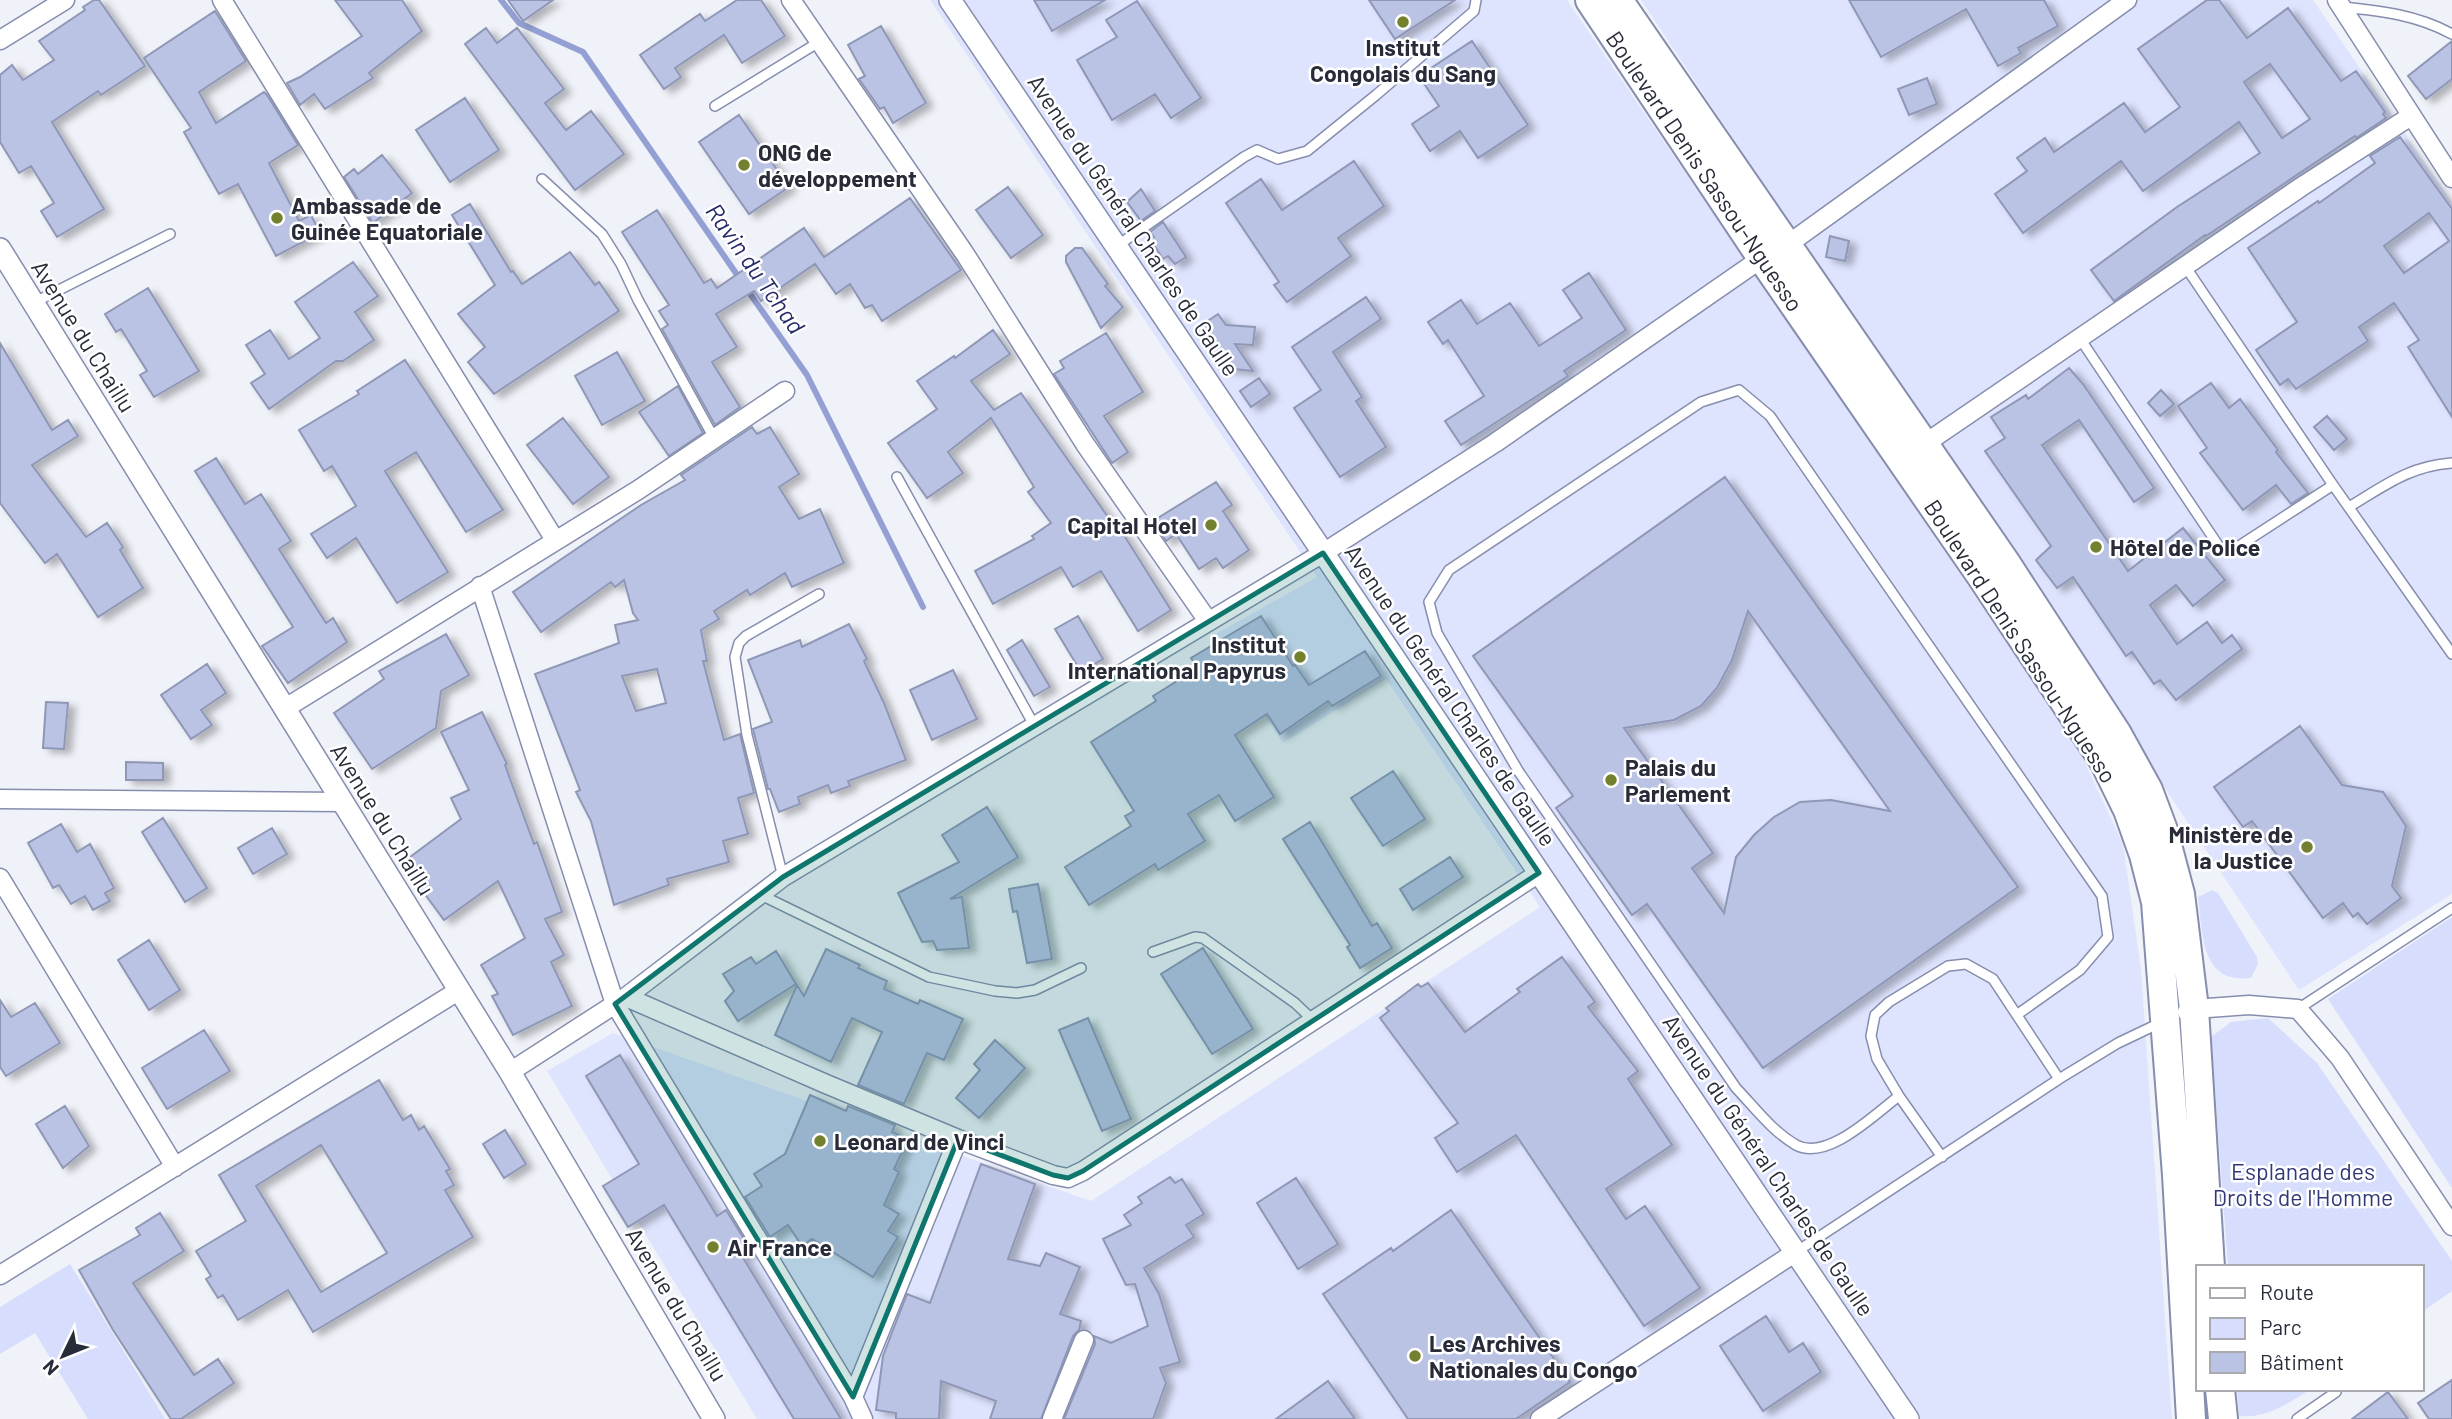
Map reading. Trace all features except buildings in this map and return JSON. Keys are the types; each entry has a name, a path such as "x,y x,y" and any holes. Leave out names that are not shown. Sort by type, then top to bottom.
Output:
{"main road":[{"name":"Boulevard Denis Sassou-Nguesso","path":"1590,0 1762,258 1982,577 2104,761 2128,810 2156,902 2191,1419"},
{"name":"Boulevard Denis Sassou-Nguesso","path":"1618,0 2005,562 2085,684 2148,790 2163,830 2180,894 2194,1009 2210,1265"},
{"path":"2220,1391 2223,1419"}],"street":[{"path":"0,40 65,0"},
{"path":"222,0 555,540"},
{"path":"791,0 965,254 1086,444 1208,621"},
{"name":"Avenue du Général Charles de Gaulle","path":"950,0 1908,1419"},
{"path":"1787,245 2127,0"},
{"path":"2339,3 2452,178"},
{"path":"1923,445 2301,187 2411,117"},
{"name":"Avenue du Chaillu","path":"0,249 457,991 510,1072 715,1419"},
{"path":"510,1072 620,1001 783,877 1323,553 1495,443 1762,258"},
{"path":"284,709 638,490 785,391"},
{"path":"481,586 620,1001 853,1397 863,1419"},
{"path":"0,799 342,802"},
{"path":"620,1001 958,1139 1052,1175 1068,1178 1083,1171 1315,1021 1539,873"},
{"path":"0,878 175,1167"},
{"path":"0,1275 457,991"},
{"path":"2166,1020 2194,1009 2249,1005 2298,1009 2340,1058 2452,1226"},
{"path":"853,1397 958,1139"},
{"path":"1540,1419 1796,1252"},
{"path":"1052,1419 1084,1340"}],"lane":[{"path":"1117,246 1257,150 1278,159 1307,151 1376,96 1475,10 1476,0"},
{"path":"2339,3 2424,20 2452,34"},
{"path":"715,106 819,42"},
{"path":"542,179 602,233 715,438"},
{"path":"33,303 170,234"},
{"path":"2185,266 2333,485 2452,654"},
{"path":"2079,337 2223,550 2230,551 2242,544 2333,485"},
{"path":"1899,1096 1838,1142 1816,1149 1798,1146 1770,1125 1736,1088 1519,772 1437,632 1429,602 1450,570 1701,402 1739,390 1770,416 2102,896 2108,937 2080,970 2018,1014"},
{"path":"2349,507 2420,467 2452,463"},
{"path":"897,477 1034,725"},
{"path":"783,877 747,735 735,657 746,636 819,594"},
{"path":"761,895 929,977 1017,993 1035,990 1081,968"},
{"path":"2298,1009 2452,908"},
{"path":"1153,952 1195,937 1203,938 1295,1003 1315,1021"},
{"path":"1942,1157 1899,1096 1877,1059 1871,1036 1875,1015 1889,1002 1948,966 1966,964 1993,979 2059,1079"},
{"path":"1796,1252 2059,1079 2118,1043 2166,1020"},
{"path":"2297,1419 2336,1392"}],"highlighted area":[{"path":"1323,553 1539,873 1083,1171 1068,1178 1053,1175 958,1139 853,1397 615,1004 783,877"}],"shaded area":[{"path":"930,0 1567,0 2075,742 2123,844 2141,969 2172,1419 757,1419 547,1071 613,1033 1091,1201 1540,907 1386,679 1283,743 1212,636 1317,577"},
{"path":"1641,0 2313,0 2452,202 2452,894 2299,990"}],"green space":[{"path":"2212,890 2218,893 2257,957 2258,964 2251,978 2234,978 2222,973 2213,965 2207,953 2198,897"},
{"path":"2452,917 2452,1188 2328,999"},
{"name":"Esplanade des Droits de l'Homme","path":"2268,1018 2317,1063 2452,1261 2452,1291 2424,1311 2424,1265 2228,1265 2211,1037 2231,1022"},
{"path":"70,1264 165,1419 88,1419 35,1333 0,1354 0,1307"},
{"path":"2237,1391 2307,1391 2276,1409 2258,1415 2239,1416"}],"waterway":[{"name":"Ravin du Tchad","path":"501,0 519,23 583,52 740,279"},
{"name":"Ravin du Tchad","path":"746,288 807,375 923,607"}],"place":[{"name":"Institut Congolais du Sang","path":"1403,22"},
{"name":"ONG de développement","path":"744,165"},
{"name":"Ambassade de Guinée Equatoriale","path":"277,218"},
{"name":"Capital Hotel","path":"1211,525"},
{"name":"Hôtel de Police","path":"2096,547"},
{"name":"Institut International Papyrus","path":"1300,657"},
{"name":"Palais du Parlement","path":"1611,780"},
{"name":"Ministère de la Justice","path":"2307,847"},
{"name":"Leonard de Vinci","path":"820,1141"},
{"name":"Air France","path":"713,1247"},
{"name":"Les Archives Nationales du Congo","path":"1415,1356"}]}
